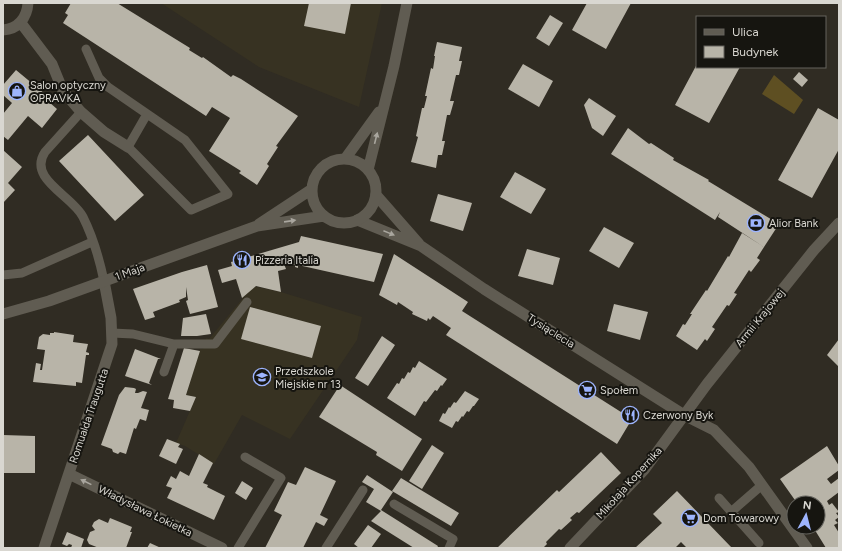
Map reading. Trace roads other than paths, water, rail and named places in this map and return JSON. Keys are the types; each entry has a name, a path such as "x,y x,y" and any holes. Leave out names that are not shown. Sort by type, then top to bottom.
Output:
{"street":[{"path":"4,31 14,28 21,23 25,17 28,3"},
{"path":"368,170 394,66 407,3"},
{"path":"21,23 52,64 63,91 81,112 104,132 128,147"},
{"path":"345,159 383,107"},
{"path":"345,159 362,164 368,170 374,182 376,195 373,205 366,214 358,220 340,223 324,216 317,209 313,199 312,189 314,179 319,171 331,162 345,159"},
{"path":"257,226 312,189"},
{"path":"376,195 421,246"},
{"path":"257,226 324,216"},
{"path":"358,220 421,246"},
{"name":"Armii Krajowej","path":"684,415 814,250 839,223"},
{"name":"1 Maja","path":"3,314 104,281 257,226"},
{"name":"Tysiąclecia","path":"421,246 484,289 684,415 714,430 749,467 807,548"},
{"name":"Romualda Traugutta","path":"44,548 109,356 112,333 110,311 104,281"},
{"name":"Mikołaja Kopernika","path":"570,548 644,470 684,415"},
{"name":"Władysława Łokietka","path":"69,474 222,548"}],"lane":[{"path":"86,48 99,78 108,87 185,140 228,194 192,210 128,147 147,114"},
{"path":"81,112 45,152 41,159 40,166 43,174 48,180 82,215 101,268 104,281"},
{"path":"3,275 22,273 92,242"},
{"path":"112,333 133,334 174,344 214,344 247,302"},
{"path":"164,372 174,344"},
{"path":"238,548 281,478 245,457"},
{"path":"731,512 762,485"},
{"path":"326,548 363,490"},
{"path":"718,498 759,543"},
{"path":"394,504 453,539 449,548"}],"place":[{"name":"Salon optyczny OPRAVKA","path":"17,91"},
{"name":"Alior Bank","path":"756,223"},
{"name":"Pizzeria Italia","path":"242,260"},
{"name":"Przedszkole Miejskie nr 13","path":"262,377"},
{"name":"Społem","path":"587,390"},
{"name":"Czerwony Byk","path":"630,415"},
{"name":"Dom Towarowy","path":"690,518"}]}
